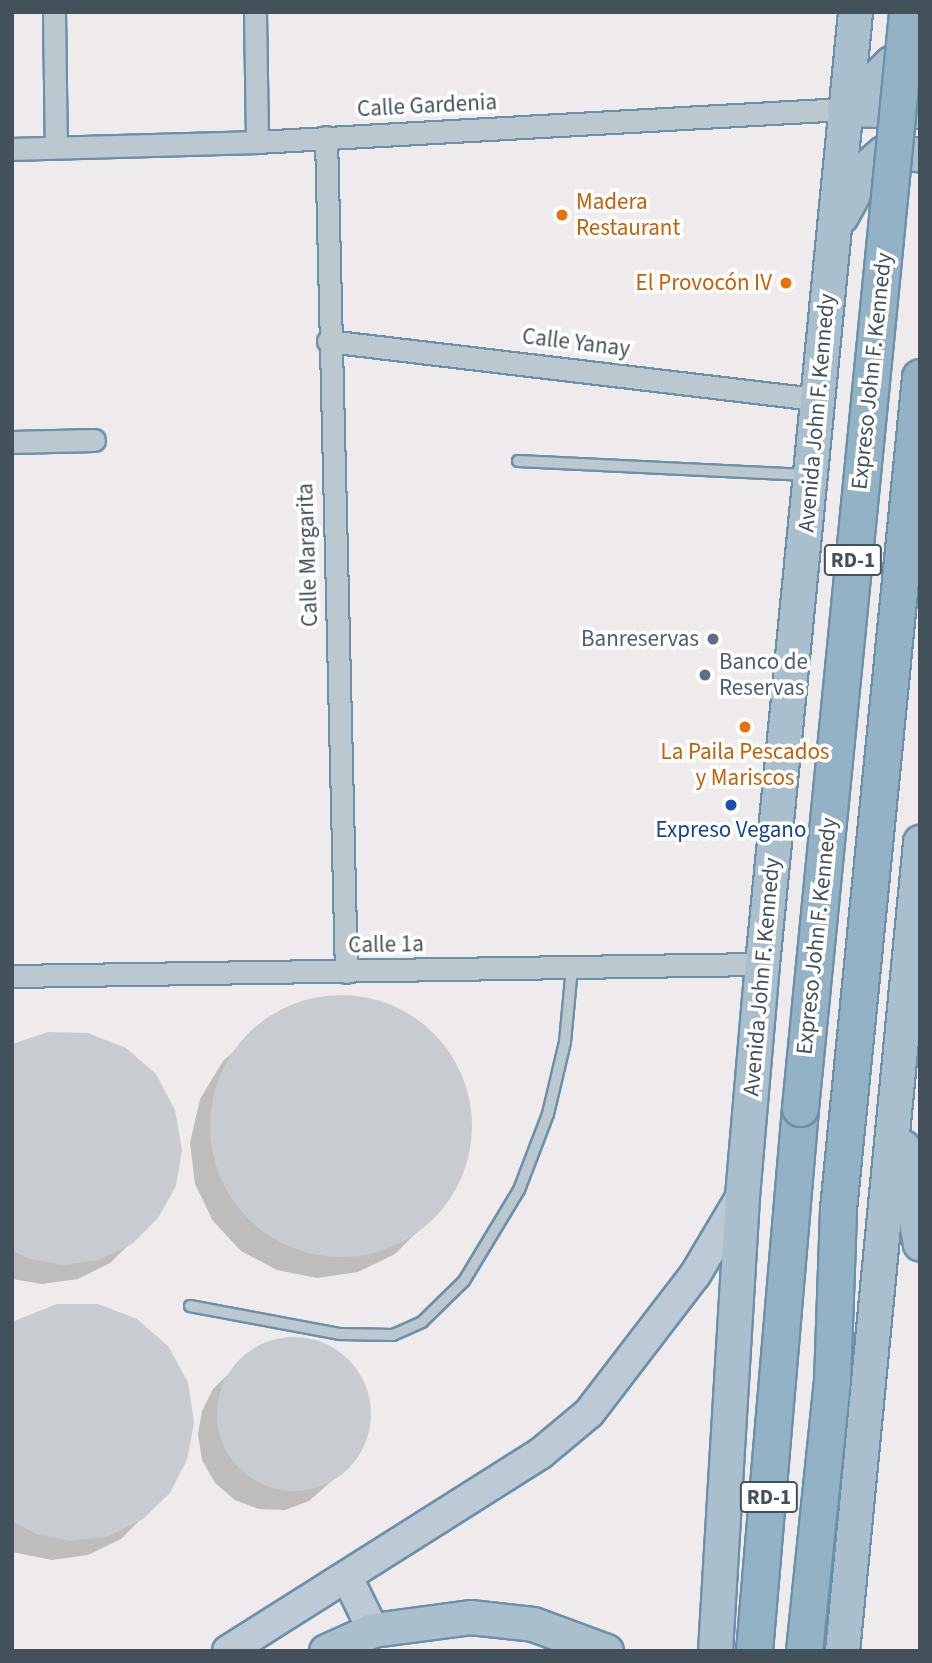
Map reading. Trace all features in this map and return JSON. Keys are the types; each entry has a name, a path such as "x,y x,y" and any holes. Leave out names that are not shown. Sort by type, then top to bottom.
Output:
{"highway":[{"name":"Expreso John F. Kennedy","path":"754,1651 800,1108 907,12"},
{"name":"Expreso John F. Kennedy","path":"804,1651 832,1382 838,1209 920,377"}],"main road":[{"name":"Avenida John F. Kennedy","path":"715,1651 742,1196 762,964 813,475 844,109 855,12"},
{"path":"898,12 920,20"},
{"path":"844,109 891,62 920,56"},
{"path":"844,109 920,111"},
{"path":"833,232 870,165 883,153 920,154"},
{"path":"842,1651 920,842"},
{"path":"895,1091 913,1227 920,1244"},
{"path":"228,1651 541,1453 589,1413 695,1275 742,1196"},
{"path":"347,1577 373,1630"},
{"path":"326,1651 373,1630 414,1621 501,1619 533,1625 606,1651"}],"street":[{"path":"54,12 56,147"},
{"path":"254,12 257,142"},
{"name":"Calle Gardenia","path":"12,149 257,142 844,109"},
{"name":"Calle Margarita","path":"326,137 328,341 346,972"},
{"name":"Calle Yanay","path":"328,341 818,398"},
{"path":"12,442 94,440"},
{"name":"Calle 1a","path":"12,975 762,964"}],"lane":[{"path":"518,461 813,475"},
{"path":"190,1306 340,1334 393,1335 422,1322 464,1281 519,1190 548,1114 565,1042 572,968"}],"building":[{"path":"341,995 367,998 391,1005 414,1017 434,1033 450,1053 462,1076 469,1100 472,1126 469,1152 462,1176 450,1199 434,1219 414,1235 391,1247 367,1254 341,1257 315,1254 291,1247 268,1235 248,1219 232,1199 220,1176 213,1152 210,1126 213,1100 220,1076 232,1053 248,1033 268,1017 291,1005 315,998"},
{"path":"48,1032 88,1033 126,1048 156,1074 175,1110 182,1150 176,1186 158,1218 132,1244 99,1260 63,1265 27,1258 12,1250 12,1044"},
{"path":"57,1304 98,1304 137,1319 168,1346 188,1382 194,1423 187,1460 170,1493 143,1519 109,1536 72,1541 36,1534 12,1521 12,1322"},
{"path":"294,1337 323,1343 348,1360 365,1385 371,1414 365,1443 348,1468 323,1485 294,1491 265,1485 240,1468 223,1443 217,1414 223,1385 240,1360 265,1343"}],"place":[{"name":"Madera Restaurant","path":"562,215"},
{"name":"El Provocón IV","path":"786,283"},
{"name":"Banreservas","path":"713,639"},
{"name":"Banco de Reservas","path":"705,675"},
{"name":"La Paila Pescados y Mariscos","path":"745,727"},
{"name":"Expreso Vegano","path":"731,805"}]}
